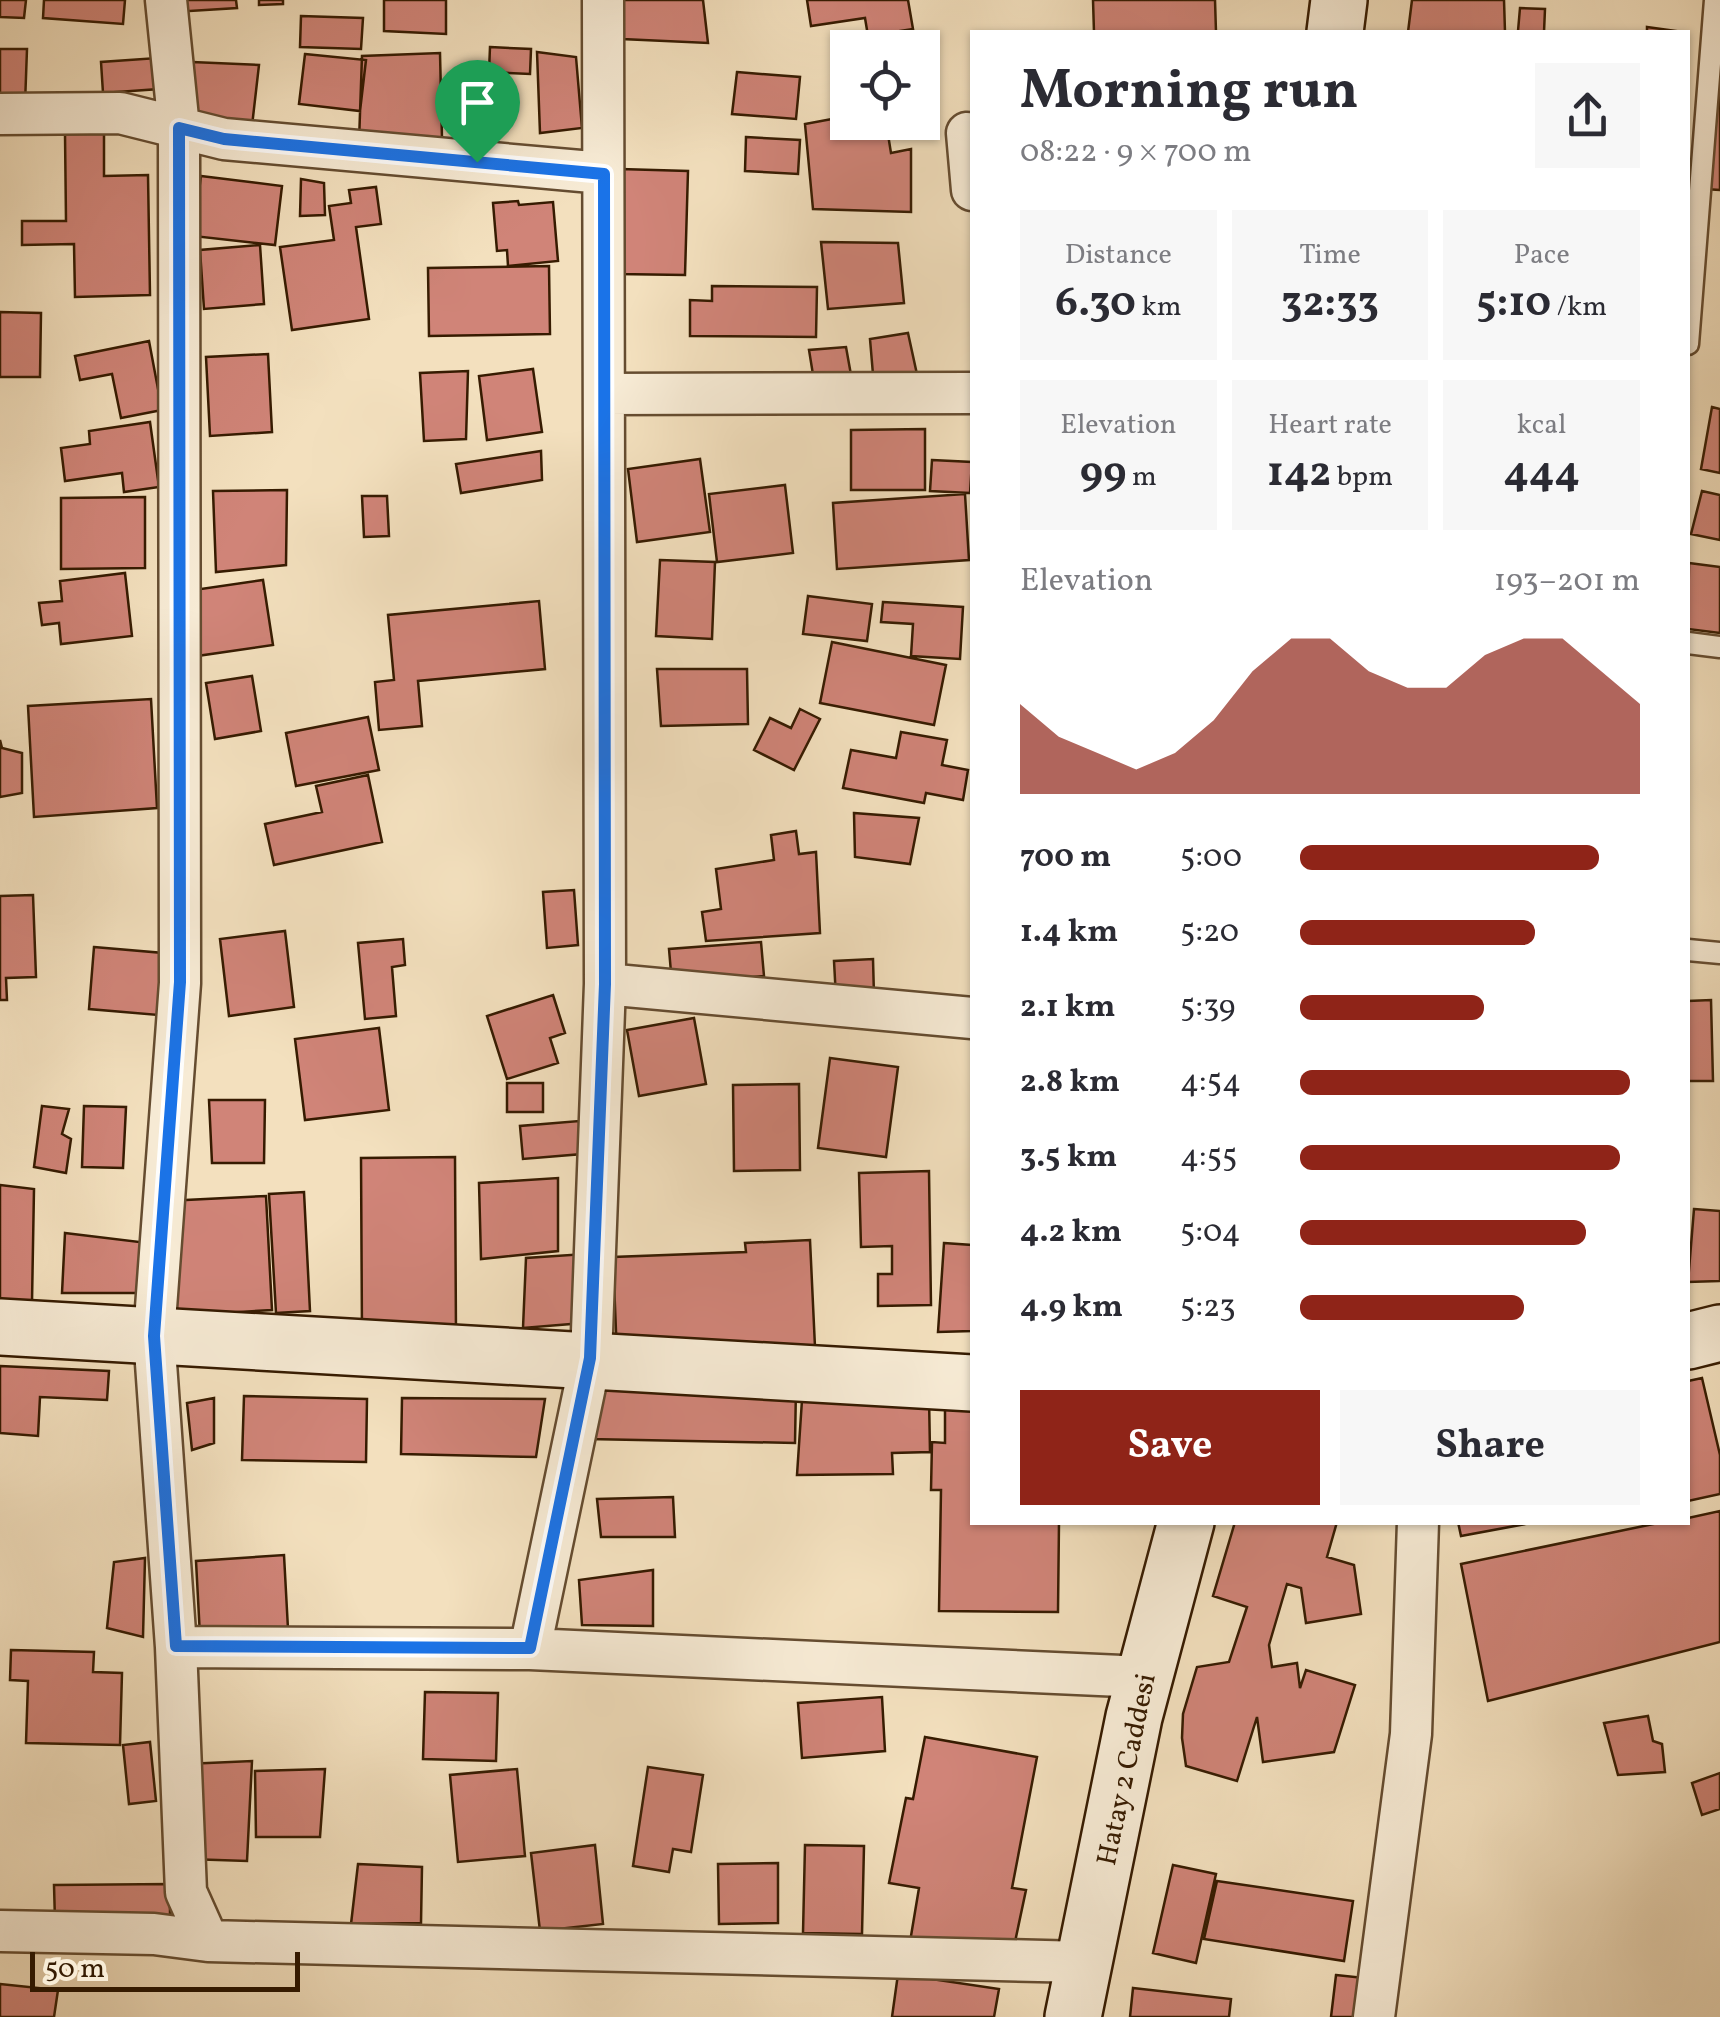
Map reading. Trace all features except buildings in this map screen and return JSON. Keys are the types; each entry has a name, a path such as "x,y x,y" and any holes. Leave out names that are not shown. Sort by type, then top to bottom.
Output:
{"street":[{"path":"166,0 179,128 180,982 154,1336 176,1646 186,1892 208,1941"},
{"path":"530,1648 590,1358 605,984 603,0"},
{"path":"1335,30 1339,0"},
{"path":"0,114 120,114 224,139 604,174"},
{"path":"967,133 970,167"},
{"path":"604,394 970,393"},
{"path":"605,984 970,1018"},
{"path":"0,1326 969,1377"},
{"path":"1690,1340 1720,1333"},
{"name":"Hatay 2 Caddesi","path":"1073,2017 1144,1676 1185,1525"},
{"path":"1374,2017 1410,1734 1418,1525"},
{"path":"176,1646 530,1648 1144,1676"},
{"path":"0,1931 154,1934 208,1941 1084,1962"}],"lane":[{"path":"1690,319 1715,0"},
{"path":"1690,643 1720,647"},
{"path":"1690,950 1720,953"}],"route":[{"path":"179,128 224,139 477,162 604,174 605,984 590,1358 530,1648 176,1646 154,1336 180,982 179,128"}]}
